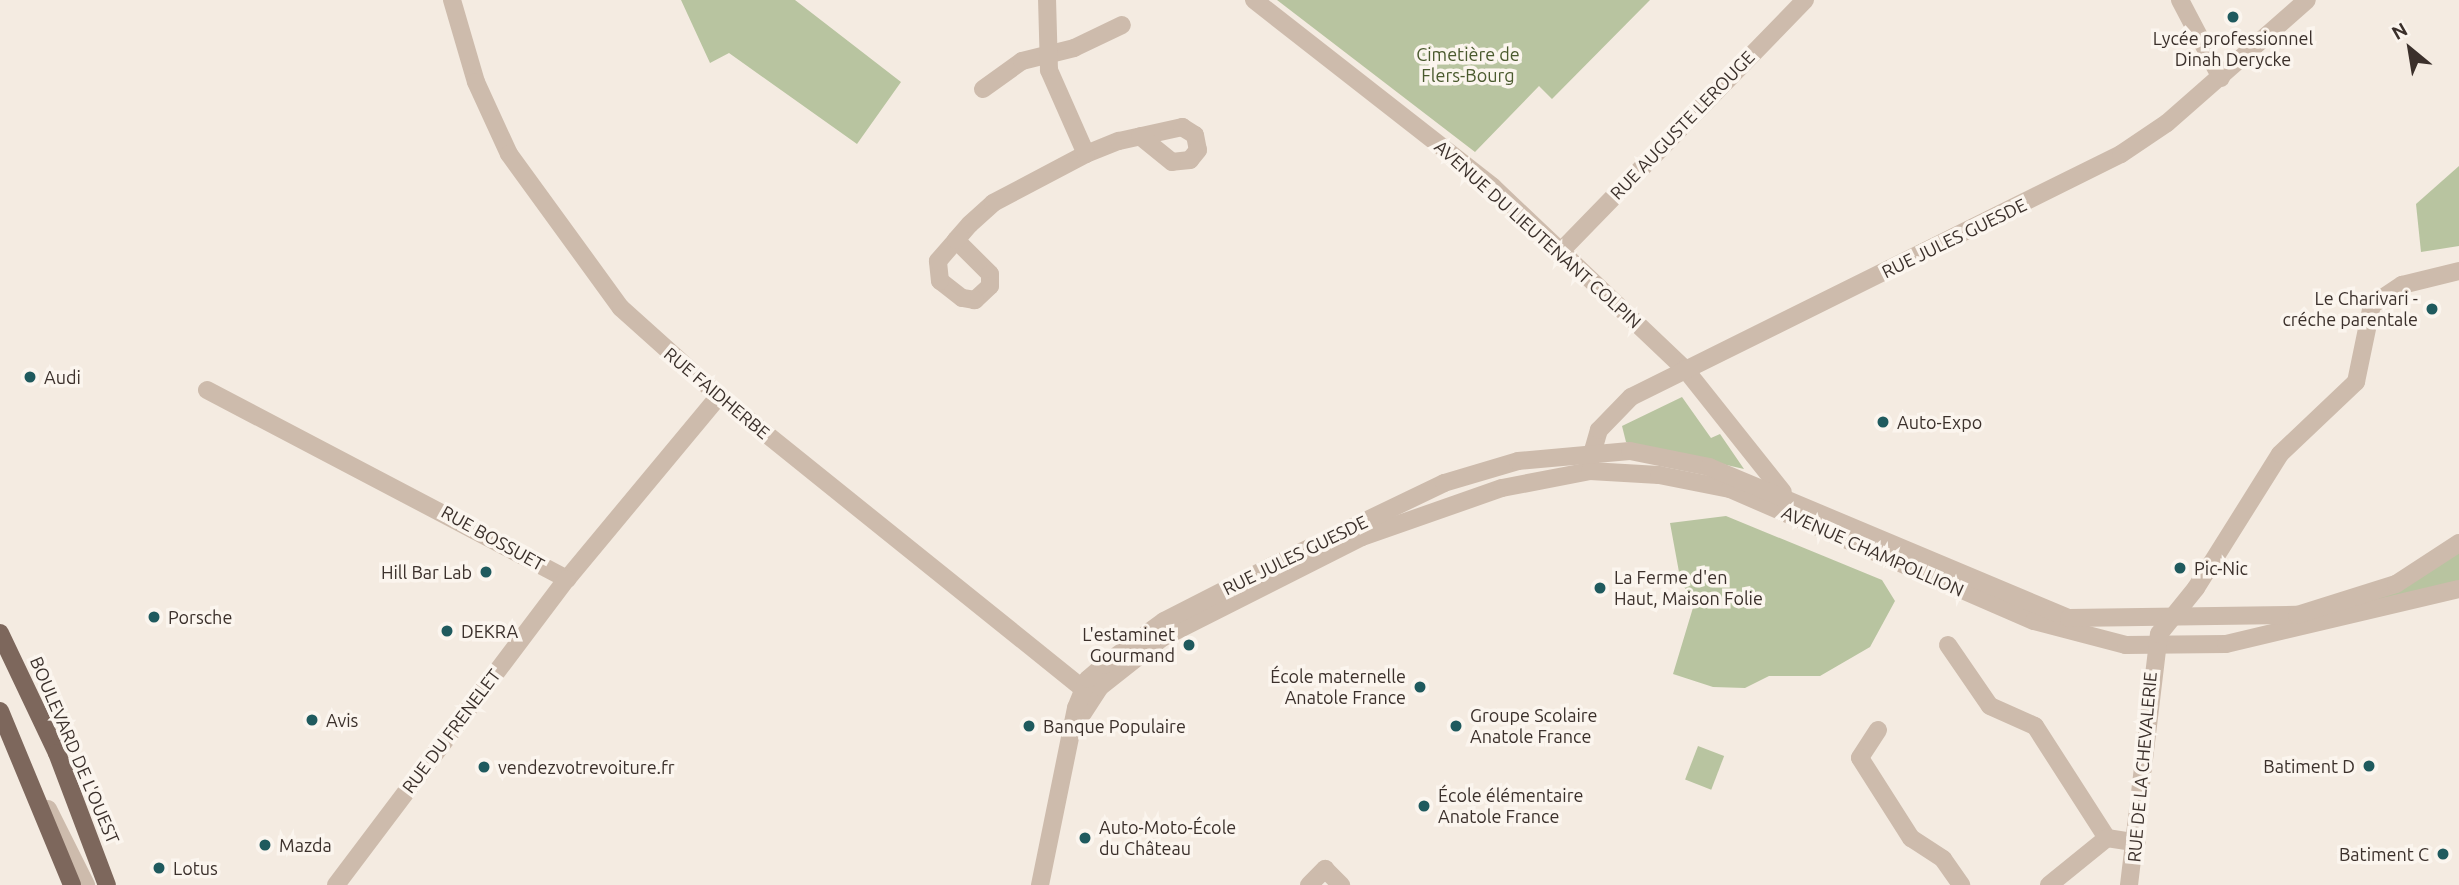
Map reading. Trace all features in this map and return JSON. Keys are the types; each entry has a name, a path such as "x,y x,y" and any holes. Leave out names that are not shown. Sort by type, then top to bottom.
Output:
{"main road":[{"name":"BOULEVARD DE L'OUEST","path":"0,633 57,753 107,885"},
{"path":"0,711 29,771 72,885"}],"street":[{"name":"RUE FAIDHERBE","path":"452,0 486,107 524,178 611,296 719,396 1088,692"},
{"path":"1047,0 1046,54 1086,154"},
{"name":"AVENUE DU LIEUTENANT COLPIN","path":"1254,0 1454,153 1685,369"},
{"name":"RUE AUGUSTE LEROUGE","path":"1561,251 1804,0"},
{"path":"2180,0 2221,78"},
{"name":"RUE JULES GUESDE","path":"1040,885 1069,750 1088,692 1110,660 1185,609 1444,483 1536,457 1590,452 1619,405 1685,369 2106,163 2221,78 2306,0"},
{"path":"983,89 1015,64 1122,25"},
{"path":"956,240 993,203 1086,154 1140,136"},
{"path":"2153,648 2196,588 2280,454 2356,382 2372,304 2402,285 2459,271"},
{"name":"AVENUE CHAMPOLLION","path":"1685,369 1755,464 1794,502"},
{"name":"RUE BOSSUET","path":"207,390 567,579"},
{"path":"567,579 719,396"},
{"path":"1590,452 1590,471"},
{"name":"AVENUE CHAMPOLLION","path":"1590,452 1681,459 1794,502 2045,611 2171,620 2268,619 2345,603 2408,578 2459,543"},
{"name":"RUE JULES GUESDE","path":"1088,692 1170,633 1362,537 1502,488 1590,471"},
{"name":"AVENUE CHAMPOLLION","path":"1590,471 1659,475 1730,489 2034,621 2153,648 2226,644 2459,589"},
{"name":"RUE DU FRENELET","path":"336,885 567,579"},
{"path":"2196,588 2214,619"},
{"path":"1948,645 1990,706 2035,726 2107,838 2137,843"},
{"name":"RUE DE LA CHEVALERIE","path":"2129,885 2137,843 2153,648"},
{"path":"1878,730 1860,758 1911,838 1943,859 1961,885"},
{"path":"29,771 86,885"},
{"path":"2049,885 2107,838"},
{"path":"1309,885 1325,869 1341,885"}],"green space":[{"path":"681,0 795,0 901,82 857,144 729,53 710,63"},
{"name":"Cimetière de Flers-Bourg","path":"1277,0 1650,0 1552,99 1539,86 1475,152"},
{"path":"2459,166 2459,246 2421,252 2416,204"},
{"path":"1682,397 1711,438 1720,434 1744,469 1626,442 1622,426"},
{"path":"1726,516 1882,580 1895,601 1870,647 1820,676 1769,676 1745,688 1713,687 1673,674 1695,601 1681,583 1670,523"},
{"path":"2459,552 2459,583 2365,603 2414,582"},
{"path":"1698,746 1724,756 1711,790 1685,780"}],"place":[{"name":"Lycée professionnel Dinah Derycke","path":"2233,17"},
{"name":"Le Charivari - créche parentale","path":"2432,309"},
{"name":"Audi","path":"30,377"},
{"name":"Auto-Expo","path":"1883,422"},
{"name":"Pic-Nic","path":"2180,568"},
{"name":"Hill Bar Lab","path":"486,572"},
{"name":"La Ferme d'en Haut, Maison Folie","path":"1600,588"},
{"name":"Porsche","path":"154,617"},
{"name":"DEKRA","path":"447,631"},
{"name":"L'estaminet Gourmand","path":"1189,645"},
{"name":"École maternelle Anatole France","path":"1420,687"},
{"name":"Avis","path":"312,720"},
{"name":"Banque Populaire","path":"1029,726"},
{"name":"Groupe Scolaire Anatole France","path":"1456,726"},
{"name":"Batiment D","path":"2369,766"},
{"name":"vendezvotrevoiture.fr","path":"484,767"},
{"name":"École élémentaire Anatole France","path":"1424,806"},
{"name":"Auto-Moto-École du Château","path":"1085,838"},
{"name":"Mazda","path":"265,845"},
{"name":"Batiment C","path":"2443,854"},
{"name":"Lotus","path":"159,868"}]}
